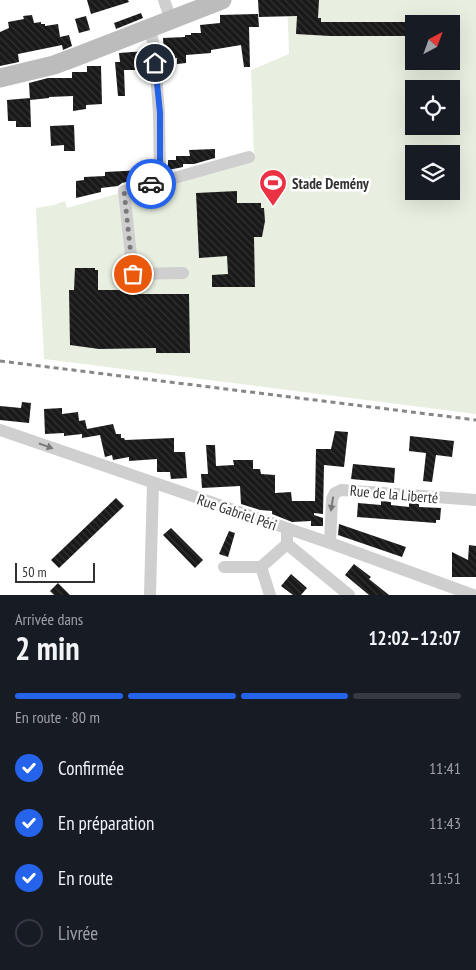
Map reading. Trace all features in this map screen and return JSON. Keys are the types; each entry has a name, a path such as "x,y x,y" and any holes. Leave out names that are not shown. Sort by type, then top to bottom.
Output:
{"main road":[{"path":"0,78 61,62 222,0"}],"street":[{"path":"164,0 171,20"},
{"path":"150,29 154,46 160,113 160,182"},
{"path":"183,273 133,274 124,191 249,158"},
{"name":"Rue Gabriel Péri","path":"0,430 473,595"},
{"path":"150,595 153,483"},
{"name":"Rue de la Liberté","path":"330,544 332,499 335,493 341,490 476,500"},
{"path":"224,567 261,567 287,544 287,529"},
{"path":"287,544 349,595"},
{"path":"261,567 270,595"}],"green space":[{"name":"Stade Demény","path":"287,0 476,0 476,414 44,359 36,208 65,201 67,208 254,155 251,70 289,54"}],"building":[{"path":"87,0 128,0 129,2 91,14"},
{"path":"258,0 319,0 318,18 321,18 321,22 405,22 405,36 296,34 297,16 259,17"},
{"path":"141,13 143,18 116,29 114,23"},
{"path":"258,14 259,27 249,27 250,67 244,67 241,45 211,50 211,53 186,55 186,63 177,64 177,58 167,58 167,54 164,54 163,38 185,37 185,35 191,35 191,33 201,33 200,25 220,23 220,15"},
{"path":"32,15 34,23 41,22 45,26 58,24 60,37 69,35 72,46 63,50 62,45 18,54 19,62 0,66 0,32 9,28 8,22 24,19 23,16"},
{"path":"86,16 90,30 79,33 75,19"},
{"path":"146,51 148,70 124,70 125,96 118,96 115,62 120,62 119,53"},
{"path":"87,66 101,66 102,104 86,105 86,109 73,111 73,96 30,100 29,83 48,78 72,78 72,72 87,72"},
{"path":"30,98 31,127 16,127 16,121 8,121 7,100"},
{"path":"74,125 75,151 64,151 64,145 51,146 50,126"},
{"path":"215,149 215,158 194,164 183,164 183,167 168,170 168,160 176,160 176,156 190,156 189,150"},
{"path":"142,167 152,168 152,176 122,183 118,186 101,188 101,192 76,198 76,181 84,180 84,177 105,176 105,172 143,170"},
{"path":"237,191 237,203 261,203 261,208 264,208 265,221 262,237 254,237 255,287 212,287 212,275 228,274 227,256 199,258 196,193"},
{"path":"75,268 95,268 95,270 98,270 98,290 127,290 127,294 189,294 190,353 156,353 156,348 99,349 70,345 69,290 74,290"},
{"path":"22,402 31,403 29,423 0,420 0,406 21,408"},
{"path":"62,408 62,414 78,412 79,421 85,420 87,429 113,424 116,434 121,434 121,438 125,440 174,438 174,452 185,452 187,478 171,479 170,472 157,472 157,459 129,461 129,457 113,460 112,455 105,457 100,435 82,438 82,434 64,436 64,433 45,434 44,409"},
{"path":"335,431 348,432 344,467 324,465 323,514 314,513 314,515 323,518 323,526 311,526 311,521 292,522 272,514 272,511 260,510 241,504 240,486 202,488 201,474 208,474 206,445 215,445 216,466 234,465 233,460 253,460 253,469 260,469 261,474 275,475 275,493 291,492 292,501 315,501 316,449 331,449"},
{"path":"410,436 454,441 452,457 436,455 432,482 423,481 426,453 409,451"},
{"path":"353,464 395,468 394,483 351,479"},
{"path":"116,498 124,506 59,568 51,560"},
{"path":"381,501 391,502 391,505 409,507 409,503 419,504 419,507 441,508 440,520 436,520 436,523 357,517 358,503 381,505"},
{"path":"339,524 406,547 402,557 338,535"},
{"path":"171,528 203,560 195,568 163,535"},
{"path":"229,531 235,533 228,557 219,554"},
{"path":"469,545 476,546 476,577 452,577 452,552 468,560"},
{"path":"354,564 371,577 369,579 389,595 369,595 345,575"},
{"path":"291,574 307,588 301,595 293,595 281,586"},
{"path":"58,583 70,595 54,595 50,591"}],"railway":[{"path":"0,361 476,420"}],"way so far":[{"path":"133,274 124,191 151,184"}],"place":[{"name":"Stade Demény","path":"273,207"}],"route":[{"path":"151,184 160,182 160,113 155,63"}]}
